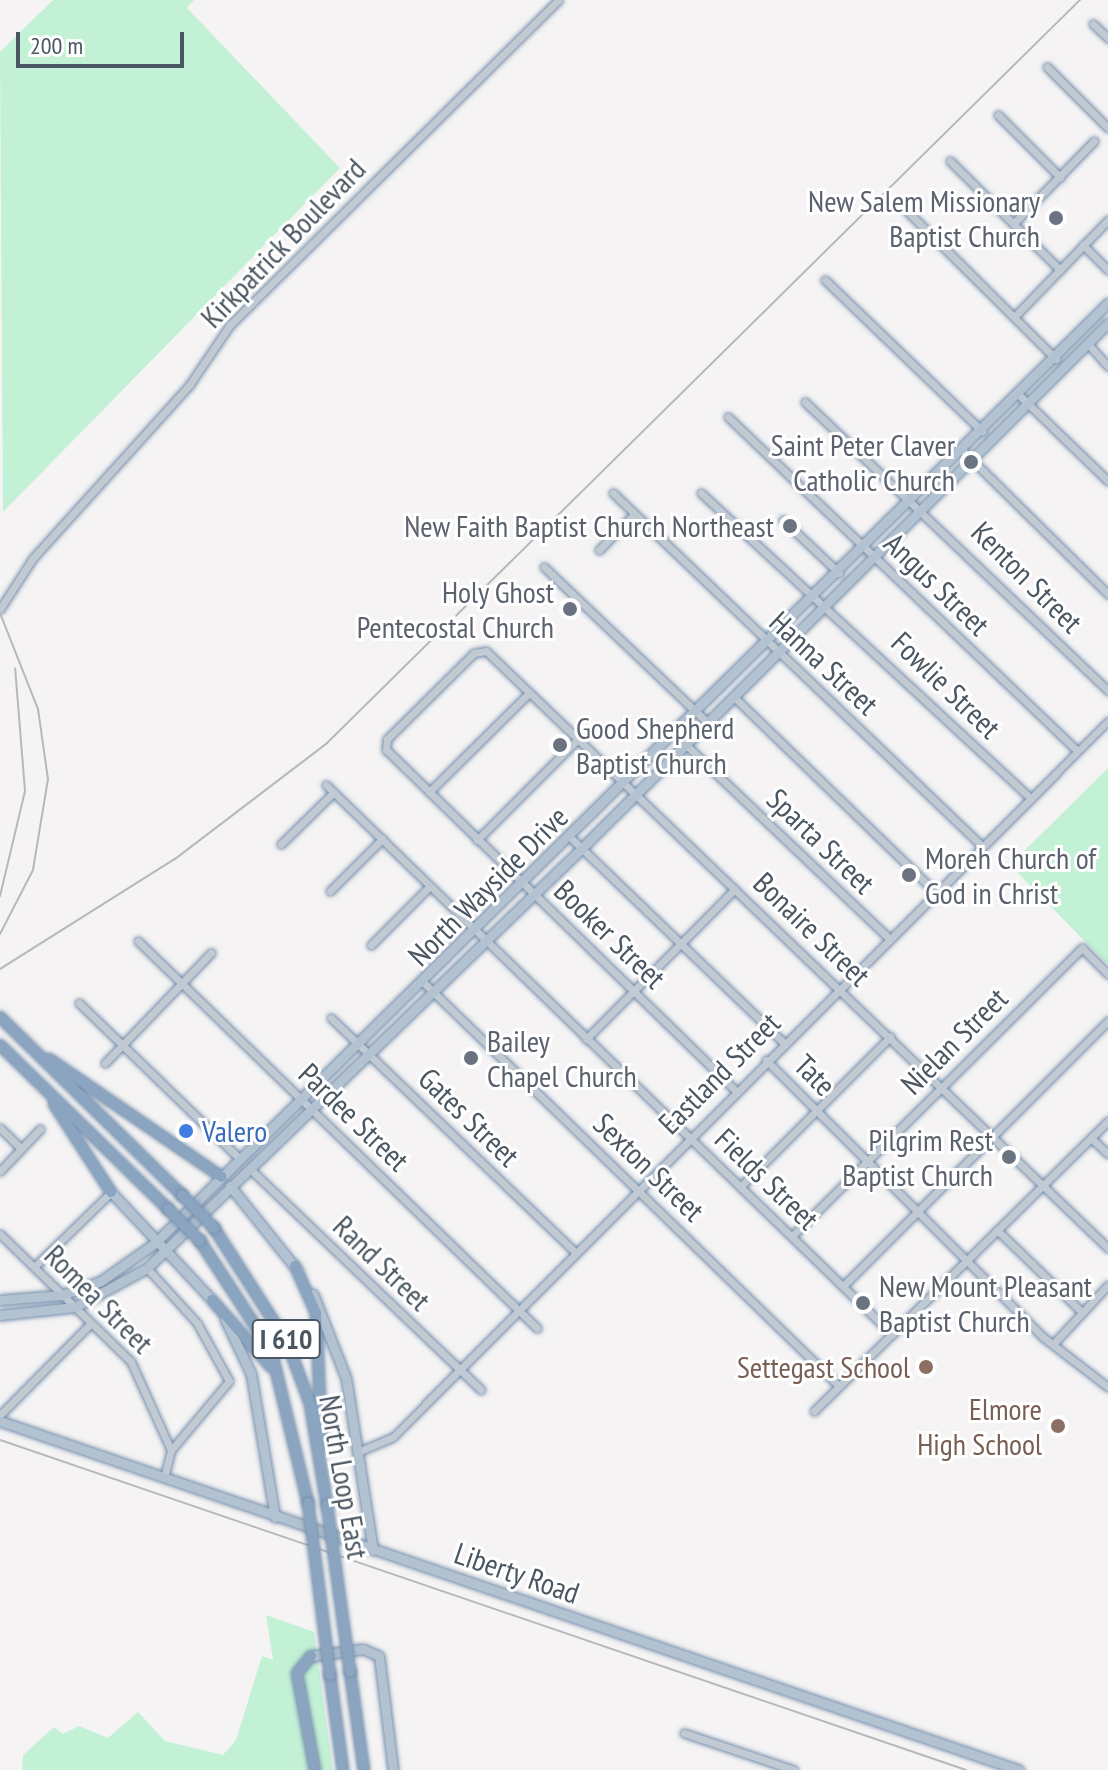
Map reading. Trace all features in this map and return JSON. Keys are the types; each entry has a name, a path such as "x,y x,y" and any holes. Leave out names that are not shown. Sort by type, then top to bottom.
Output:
{"highway":[{"name":"North Loop East","path":"3,1020 214,1228 287,1342 323,1467 364,1770"},
{"name":"North Loop East","path":"0,1045 200,1241 260,1327 291,1410 308,1503 343,1770"},
{"path":"40,1055 222,1177"},
{"path":"44,1089 111,1192"},
{"path":"295,1266 319,1338 323,1467"},
{"path":"212,1300 264,1353 291,1410"},
{"path":"311,1656 297,1673 315,1770"}],"main road":[{"name":"North Wayside Drive","path":"0,1300 62,1295 101,1281 155,1243 361,1046 1056,359 1108,303"},
{"name":"North Wayside Drive","path":"0,1315 75,1307 147,1268 582,848 1066,369 1108,323"},
{"path":"1056,359 1066,369"},
{"path":"222,1177 295,1266 335,1343 360,1451 373,1550"},
{"path":"111,1192 155,1243 212,1300 251,1374 275,1517"},
{"name":"Liberty Road","path":"0,1418 275,1517 1019,1770"},
{"path":"311,1656 363,1649 379,1656 393,1770"}],"street":[{"name":"Kirkpatrick Boulevard","path":"0,609 33,558 190,384 230,325 558,0"},
{"path":"1093,24 1108,38"},
{"path":"1047,67 1108,128"},
{"path":"998,115 1060,177"},
{"path":"1013,224 1094,141"},
{"path":"950,161 1060,270"},
{"path":"906,210 1056,359"},
{"path":"1015,316 1108,220"},
{"path":"1083,245 1108,270"},
{"path":"825,280 982,431"},
{"path":"1088,344 1108,366"},
{"path":"1019,395 1108,481"},
{"name":"Kenton Street","path":"805,402 911,502 924,510 1108,691"},
{"name":"Angus Street","path":"728,417 1077,751"},
{"path":"963,451 1108,594"},
{"name":"Hanna Street","path":"613,493 767,644 780,651 982,846"},
{"path":"701,493 812,600 828,605"},
{"path":"599,550 634,514"},
{"path":"783,520 839,573"},
{"path":"544,567 708,723"},
{"name":"Fowlie Street","path":"828,605 1031,799"},
{"name":"Bonaire Street","path":"383,745 480,650 636,794 1108,1248"},
{"path":"429,792 529,693"},
{"path":"734,697 935,892"},
{"name":"Eastland Street","path":"360,1451 393,1437 636,1188 1108,721"},
{"path":"477,840 577,740"},
{"name":"Booker Street","path":"383,745 735,1090"},
{"name":"Sparta Street","path":"686,745 889,938"},
{"name":"Fields Street","path":"326,785 892,1334"},
{"path":"281,844 334,792"},
{"name":"Tate","path":"571,838 783,1042"},
{"path":"330,891 382,839"},
{"path":"371,945 430,886"},
{"path":"586,1039 735,889"},
{"name":"Pardee Street","path":"138,941 537,1328"},
{"name":"Nielan Street","path":"792,1236 1082,948 1108,974"},
{"path":"105,1063 211,953"},
{"name":"Sexton Street","path":"424,983 839,1386"},
{"path":"79,1003 240,1159"},
{"name":"Gates Street","path":"331,1018 574,1251"},
{"path":"843,1286 1108,1021"},
{"path":"741,1186 890,1037"},
{"name":"Tate","path":"766,1060 1054,1343 1108,1387"},
{"path":"814,1411 1108,1121"},
{"path":"0,1128 21,1148"},
{"path":"0,1171 40,1129"},
{"path":"1091,1138 1108,1154"},
{"name":"Rand Street","path":"251,1170 481,1390"},
{"path":"34,1267 111,1192"},
{"path":"997,1230 1082,1312"},
{"name":"Romea Street","path":"0,1234 144,1379 171,1450"},
{"path":"147,1268 197,1323 229,1381 171,1450 164,1478"},
{"path":"1054,1343 1108,1285"},
{"path":"0,1418 91,1323"},
{"path":"684,1733 794,1770"}],"green space":[{"path":"53,0 194,0 187,8 340,168 3,512 0,52"},
{"path":"1108,768 1108,965 1010,865"},
{"path":"266,1615 314,1632 333,1770 22,1770 23,1755 54,1727 63,1734 79,1726 108,1738 138,1712 165,1741 223,1755 236,1740 262,1656 273,1660"}],"railway":[{"path":"0,969 175,859 327,743 1080,0"},
{"path":"0,613 38,709 48,779 33,870 0,934"},
{"path":"0,896 25,791 15,668"},
{"path":"0,1440 966,1770"}],"place":[{"name":"New Salem Missionary Baptist Church","path":"1056,218"},
{"name":"Saint Peter Claver Catholic Church","path":"971,462"},
{"name":"New Faith Baptist Church Northeast","path":"790,526"},
{"name":"Holy Ghost Pentecostal Church","path":"570,609"},
{"name":"Good Shepherd Baptist Church","path":"560,745"},
{"name":"Moreh Church of God in Christ","path":"909,875"},
{"name":"Bailey Chapel Church","path":"471,1058"},
{"name":"Valero","path":"186,1131"},
{"name":"Pilgrim Rest Baptist Church","path":"1009,1157"},
{"name":"New Mount Pleasant Baptist Church","path":"863,1303"},
{"name":"Settegast School","path":"926,1367"},
{"name":"Elmore High School","path":"1058,1426"}]}
